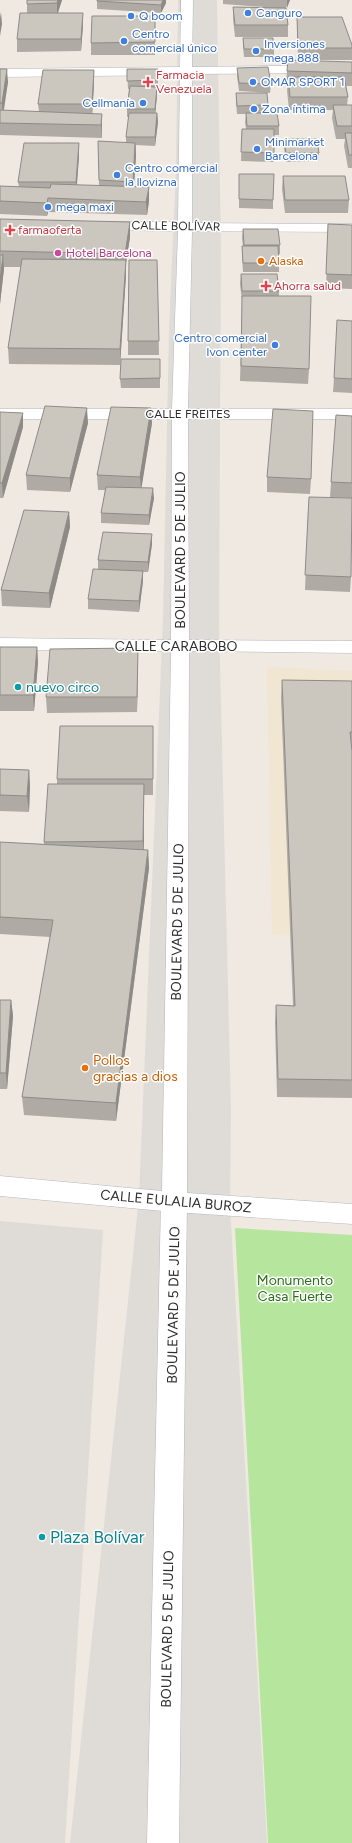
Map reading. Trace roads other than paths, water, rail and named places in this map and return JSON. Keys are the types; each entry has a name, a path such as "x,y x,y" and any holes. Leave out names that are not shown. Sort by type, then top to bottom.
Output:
{"street":[{"name":"BOULEVARD 5 DE JULIO","path":"163,1843 174,1202 180,646 180,414 185,226 187,0"},
{"path":"0,73 352,69"},
{"name":"CALLE BOLÍVAR","path":"87,226 352,228"},
{"name":"CALLE FREITES","path":"0,414 352,414"},
{"name":"CALLE CARABOBO","path":"0,644 352,647"},
{"name":"CALLE EULALIA BUROZ","path":"0,1186 174,1202 352,1214"}],"place":[{"name":"Canguro","path":"248,13"},
{"name":"Q boom","path":"131,16"},
{"name":"Centro comercial único","path":"124,41"},
{"name":"Inversiones mega 888","path":"256,51"},
{"name":"Farmacia Venezuela","path":"148,82"},
{"name":"OMAR SPORT 1","path":"253,82"},
{"name":"Cellmanía","path":"143,103"},
{"name":"Zona íntima","path":"254,109"},
{"name":"Minimarket Barcelona","path":"257,149"},
{"name":"Centro comercial la llovizna","path":"117,175"},
{"name":"mega maxi","path":"48,207"},
{"name":"farmaoferta","path":"10,230"},
{"name":"Hotel Barcelona","path":"58,253"},
{"name":"Alaska","path":"261,261"},
{"name":"Ahorra salud","path":"266,286"},
{"name":"Centro comercial Ivon center","path":"275,345"},
{"name":"nuevo circo","path":"18,687"},
{"name":"Pollos gracias a dios","path":"85,1068"},
{"name":"Plaza Bolívar","path":"42,1537"}],"park label":[{"name":"Monumento Casa Fuerte","path":"295,1288"}]}
